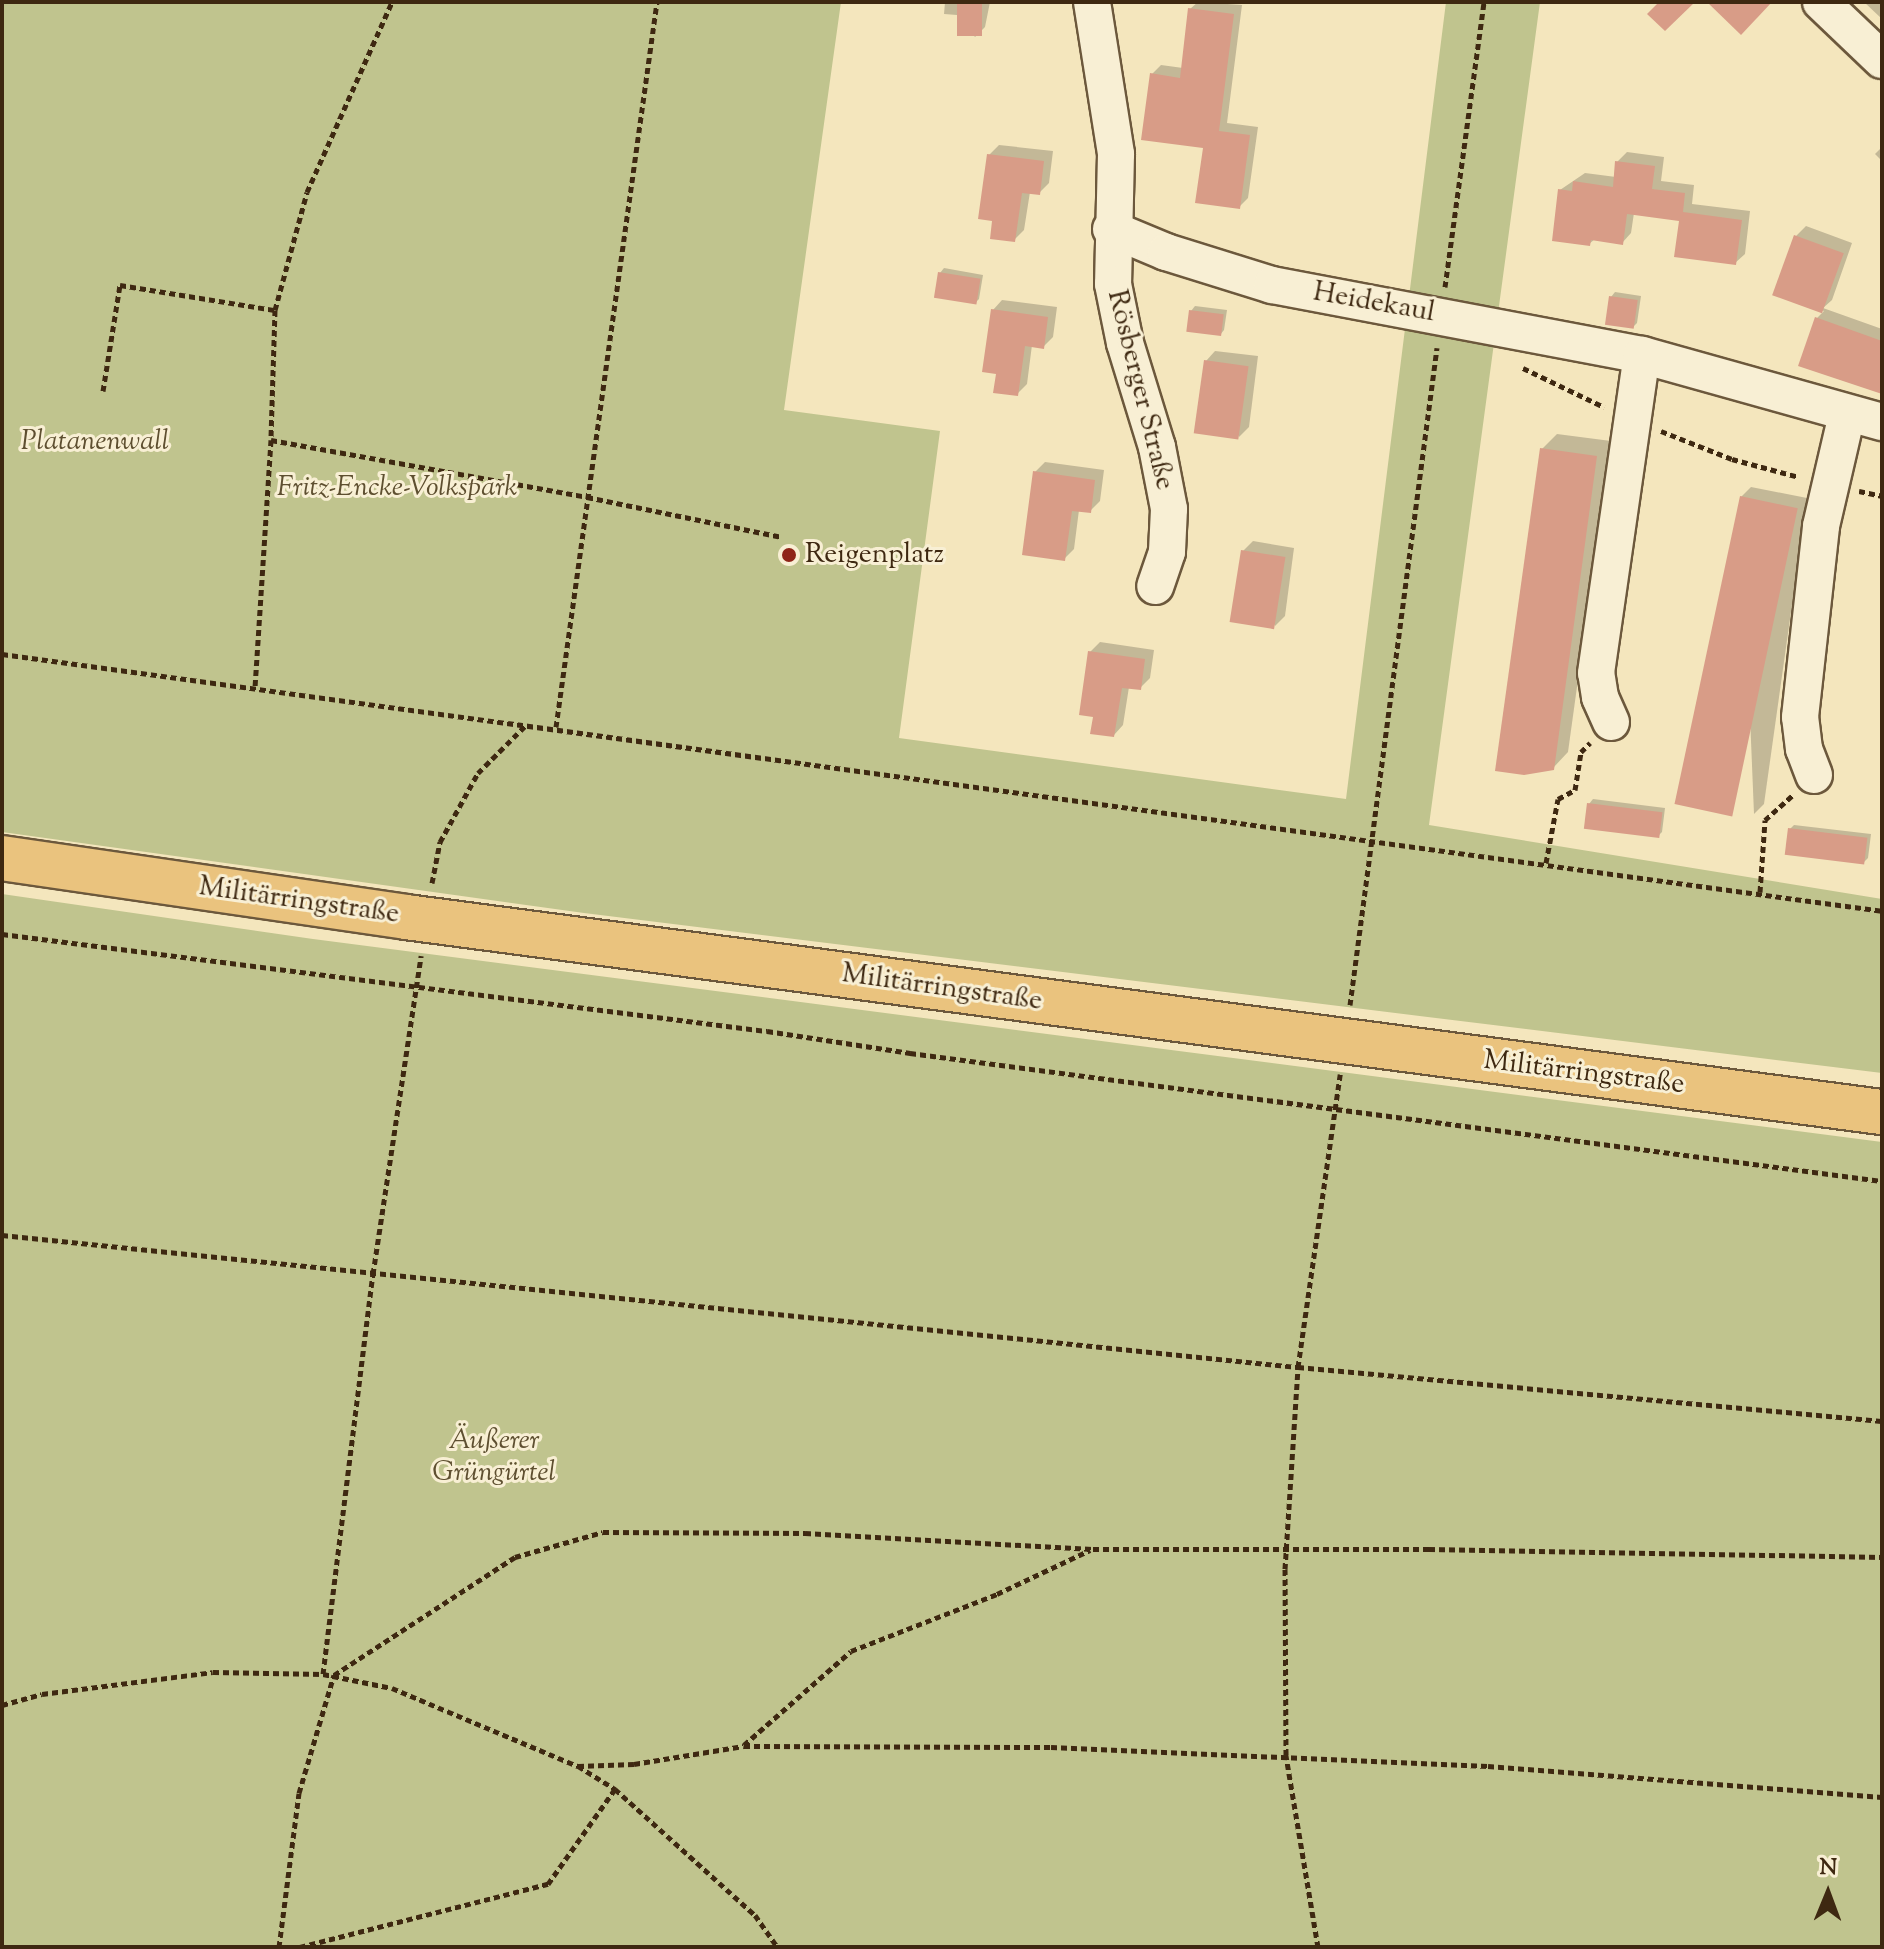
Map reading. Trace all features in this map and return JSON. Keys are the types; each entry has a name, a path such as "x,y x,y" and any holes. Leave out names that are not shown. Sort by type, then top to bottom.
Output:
{"main road":[{"name":"Militärringstraße","path":"2,858 425,919 1882,1112"}],"street":[{"name":"Rösberger Straße","path":"1092,2 1116,154 1111,229 1116,299 1125,343 1157,447 1169,509 1167,552 1155,586"},
{"path":"1821,2 1882,60"},
{"name":"Heidekaul","path":"1111,229 1166,252 1272,285 1642,355 1882,422"},
{"path":"1611,722 1600,697 1596,673 1642,355"},
{"path":"1814,775 1804,749 1800,717 1821,526 1847,414"}],"path":[{"path":"255,688 271,440 275,310 307,192 392,2"},
{"path":"556,727 657,2"},
{"path":"1318,1947 1286,1755 1286,1547 1298,1367 1345,1042 1484,2"},
{"path":"103,391 120,285 275,310"},
{"path":"271,440 587,497 782,537"},
{"path":"2,654 556,727 1882,911"},
{"path":"1546,863 1558,799 1575,790 1581,752 1611,722"},
{"path":"323,1674 373,1274 418,987 425,919 440,842 478,773 528,724"},
{"path":"1760,892 1765,820 1814,775"},
{"path":"2,934 1882,1181"},
{"path":"2,1235 1298,1367 1882,1421"},
{"path":"279,1947 299,1793 334,1675 515,1557 603,1532 805,1533 1093,1549 1286,1547 1882,1557"},
{"path":"744,1746 851,1651 997,1594 1093,1549"},
{"path":"2,1705 42,1694 213,1672 323,1674 392,1688 578,1766 615,1789 683,1846 755,1915 777,1947"},
{"path":"578,1766 634,1764 744,1746 1051,1747 1504,1767 1882,1797"},
{"path":"300,1947 548,1884 615,1789"}],"green space":[{"name":"Fritz-Encke-Volkspark","path":"2,2 841,2 784,410 940,431 899,738 1346,799 1446,2 1540,2 1429,825 1882,899 1882,1073 584,913 2,832"},
{"name":"Äußerer Grüngürtel","path":"2,894 313,939 1882,1142 1882,1947 2,1947"}],"building":[{"path":"957,2 982,2 982,36 957,36"},
{"path":"1659,2 1695,2 1665,31 1647,14"},
{"path":"1707,2 1772,2 1741,35"},
{"path":"1188,8 1234,14 1219,131 1250,135 1240,209 1195,203 1203,148 1141,140 1150,73 1180,78"},
{"path":"987,154 1044,161 1040,195 1022,193 1015,242 990,239 992,221 978,219"},
{"path":"1615,161 1655,166 1652,189 1685,193 1683,212 1742,220 1736,265 1674,257 1679,221 1627,214 1623,245 1591,240 1590,246 1552,241 1558,189 1572,191 1573,181 1613,187"},
{"path":"1794,235 1844,253 1822,313 1772,295"},
{"path":"938,272 980,279 976,304 934,298"},
{"path":"1609,296 1638,300 1634,329 1605,325"},
{"path":"991,309 1048,317 1044,349 1025,346 1018,396 993,393 996,374 982,372"},
{"path":"1189,310 1224,314 1221,336 1186,332"},
{"path":"1815,317 1882,341 1882,394 1798,366"},
{"path":"1204,360 1249,366 1238,440 1194,433"},
{"path":"1540,448 1597,456 1554,770 1524,775 1495,771"},
{"path":"1033,471 1095,480 1091,513 1072,511 1065,561 1022,555"},
{"path":"1740,496 1798,508 1732,816 1675,804"},
{"path":"1241,550 1285,557 1274,629 1230,622"},
{"path":"1088,651 1145,659 1141,690 1122,688 1114,737 1090,734 1093,717 1079,715"},
{"path":"1587,803 1662,812 1659,838 1584,829"},
{"path":"1788,828 1867,838 1864,865 1785,855"}],"place":[{"name":"Reigenplatz","path":"789,555"}],"park label":[{"name":"Platanenwall","path":"95,442"}]}
